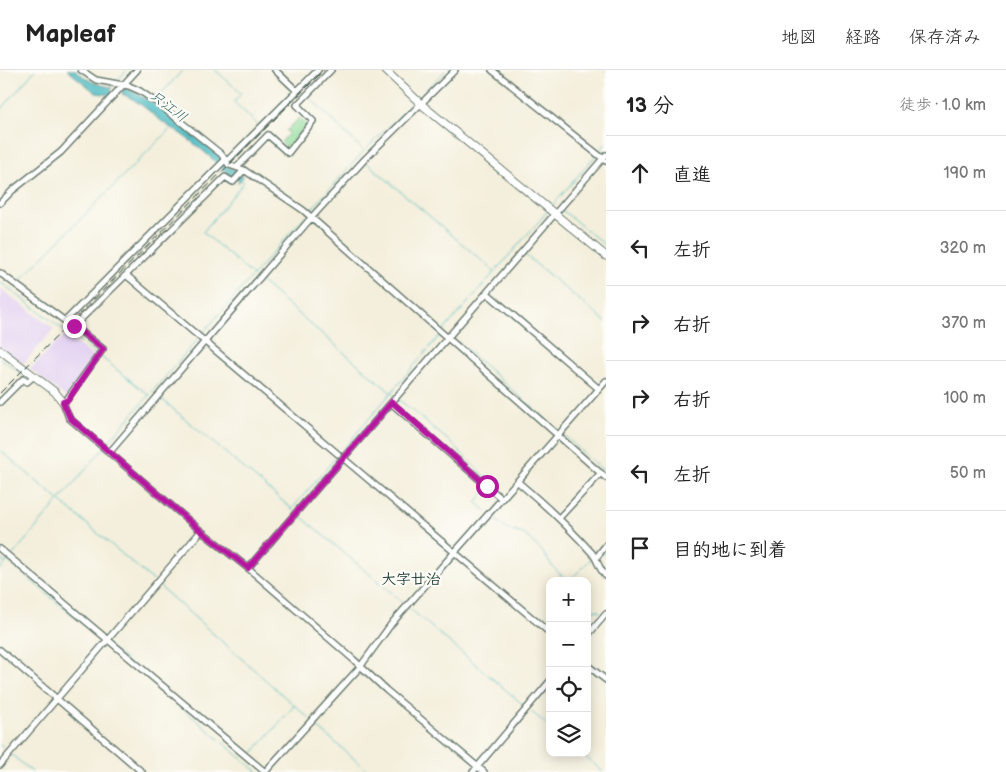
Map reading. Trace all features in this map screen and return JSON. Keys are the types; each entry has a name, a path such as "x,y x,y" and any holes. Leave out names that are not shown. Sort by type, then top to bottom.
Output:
{"street":[{"path":"81,70 96,80 134,89 154,101 221,154 222,163"},
{"path":"0,203 13,190 61,152 136,70"},
{"path":"275,70 297,91"},
{"path":"0,273 65,321 222,163 229,159 318,70"},
{"path":"237,167 268,135 288,153 313,122 297,105 331,70"},
{"path":"385,70 418,101 555,210 606,256"},
{"path":"106,450 158,396 201,339 261,277 309,215 418,101 455,70"},
{"path":"248,568 395,399 446,335 522,252 555,210 602,156 492,70"},
{"path":"222,163 237,167 309,215 560,434 606,478"},
{"path":"63,402 68,400 103,349 74,326 225,177 233,182 242,172"},
{"path":"126,275 338,454"},
{"path":"487,292 599,389"},
{"path":"0,350 59,396 70,418 106,450 201,531 248,568 484,772"},
{"path":"0,402 23,379 27,382 34,376"},
{"path":"0,549 106,642 265,772 360,666 392,623 606,381"},
{"path":"395,399 502,499"},
{"path":"343,458 546,630"},
{"path":"559,518 601,473"},
{"path":"518,482 559,518 596,558 602,573 606,576"},
{"path":"0,765 201,531"},
{"path":"596,558 606,545"},
{"path":"591,631 605,615"},
{"path":"0,650 142,772"},
{"path":"590,667 606,680"},
{"path":"473,772 546,685"}],"shaded area":[{"path":"0,288 54,329 23,364 0,347"},
{"path":"65,335 95,358 67,398 30,369"}],"green space":[{"path":"299,118 307,125 288,149 281,142 289,133 286,131"}],"water":[{"path":"67,70 76,70 92,82 112,87 111,94 96,93"},
{"path":"126,88 151,102 220,156 224,165 237,171 243,177 238,183 239,181 235,177 233,179 179,132 136,101 122,94 122,90"}],"waterway":[{"path":"0,111 35,70"},
{"path":"117,81 127,70"},
{"name":"只江川","path":"156,99 183,70"},
{"path":"215,70 241,93 234,102 258,125"},
{"path":"418,98 446,70"},
{"path":"310,98 363,150"},
{"path":"309,212 364,151 415,101"},
{"name":"只江川","path":"16,284 172,127"},
{"path":"599,152 606,143"},
{"path":"551,207 596,155"},
{"path":"366,162 494,271"},
{"path":"241,180 244,182 203,232 256,278"},
{"path":"562,210 606,246"},
{"path":"443,331 547,212"},
{"path":"200,336 306,215"},
{"path":"524,254 606,322"},
{"path":"259,280 395,396"},
{"path":"0,282 97,355"},
{"path":"340,453 441,334"},
{"path":"451,336 559,431"},
{"path":"105,446 198,339"},
{"path":"101,357 149,395"},
{"path":"0,358 28,378"},
{"path":"0,406 23,383"},
{"path":"159,397 292,509"},
{"path":"398,399 449,441 492,484 490,485"},
{"path":"562,434 606,473"},
{"path":"12,556 103,449"},
{"path":"0,450 155,582"},
{"path":"295,512 292,509 337,456"},
{"path":"487,512 476,502 488,488"},
{"path":"298,514 406,605"},
{"path":"490,515 508,530 524,534 541,550 563,577"},
{"path":"600,557 606,550"},
{"path":"573,577 592,558"},
{"path":"0,559 5,563"},
{"path":"0,570 9,559"},
{"path":"8,561 104,642"},
{"path":"158,585 311,720"},
{"path":"409,608 526,707"},
{"path":"591,611 597,610 604,615"},
{"path":"107,645 258,772"},
{"path":"250,756 294,706"},
{"path":"529,710 546,724"},
{"path":"313,723 369,772"},
{"path":"0,745 9,752"},
{"path":"12,755 32,772"},
{"path":"586,757 603,772"}],"railway":[{"path":"0,393 324,70"}],"district":[{"name":"大字廿治","path":"411,579"}],"route":[{"path":"74,326 103,349 68,400 63,402 70,418 80,429 201,531 248,568 392,402 487,486"}]}
